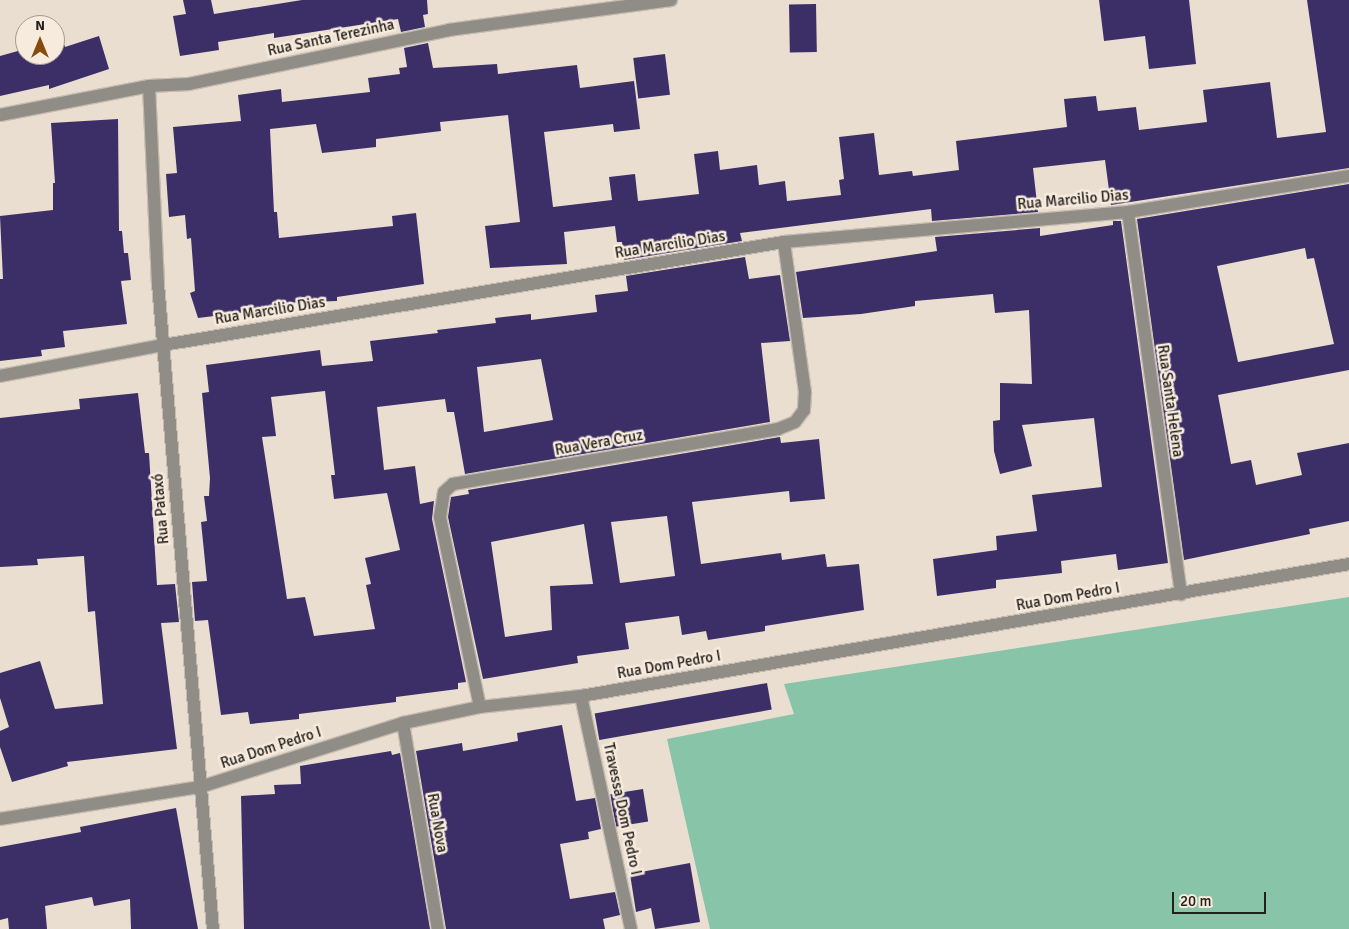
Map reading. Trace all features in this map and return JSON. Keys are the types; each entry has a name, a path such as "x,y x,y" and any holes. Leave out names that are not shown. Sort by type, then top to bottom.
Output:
{"street":[{"name":"Rua Santa Terezinha","path":"0,116 150,86 189,84 449,30 671,0"},
{"name":"Rua Pataxó","path":"150,86 164,345 200,787 214,929"},
{"name":"Rua Marcilio Dias","path":"0,376 164,345 784,242 1128,212 1349,176"},
{"name":"Rua Santa Helena","path":"1128,212 1181,594"},
{"name":"Rua Vera Cruz","path":"480,707 440,517 444,492 453,484 778,429 795,422 804,410 805,392 784,242"},
{"name":"Rua Dom Pedro I","path":"0,819 200,787 403,723 480,707 581,696 1349,564"},
{"name":"Travessa Dom Pedro I","path":"581,696 631,929"},
{"name":"Rua Nova","path":"403,723 438,929"}],"green space":[{"path":"1349,597 1349,929 710,929 667,739 794,714 784,684"}],"building":[{"path":"183,0 211,0 214,14 302,0 427,0 428,14 423,15 425,27 401,32 398,19 274,38 274,33 218,42 219,50 180,56 173,16 186,14"},
{"path":"1099,0 1189,0 1196,64 1149,69 1145,36 1104,41"},
{"path":"1307,0 1349,0 1349,168 1111,205 1105,160 1033,168 1038,212 932,221 931,209 740,233 742,241 624,260 622,242 617,242 615,226 564,232 567,264 490,268 485,226 520,222 508,115 440,122 441,131 376,139 376,147 322,153 316,124 270,129 274,212 277,212 279,238 393,226 392,216 416,213 424,284 337,297 337,301 280,303 255,311 198,318 190,293 195,291 191,238 187,239 185,215 169,217 166,174 177,173 173,127 241,121 238,95 281,89 282,102 370,92 368,78 400,74 399,68 407,67 404,48 428,43 433,68 497,64 498,74 577,65 580,88 634,81 640,129 614,132 613,124 544,132 553,207 612,200 609,177 635,174 638,201 699,194 694,154 718,151 720,170 757,165 759,185 785,181 787,201 841,195 839,180 844,179 839,137 874,133 879,175 912,171 913,176 959,170 956,141 1067,127 1064,99 1096,96 1098,111 1136,107 1139,130 1207,122 1203,90 1270,82 1277,138 1326,132"},
{"path":"789,4 816,4 817,52 790,52"},
{"path":"99,36 109,69 49,89 49,85 0,96 0,56 15,52 15,65 65,65 65,47"},
{"path":"665,54 670,95 638,99 633,58"},
{"path":"118,119 119,231 122,231 124,253 128,253 131,280 121,281 127,324 63,331 65,347 41,350 42,356 0,361 0,279 3,279 0,216 53,210 53,183 55,183 51,123"},
{"path":"1349,184 1349,370 1218,395 1231,464 1251,460 1256,485 1302,475 1297,453 1349,443 1349,521 1309,529 1310,534 1184,560 1137,219","holes":["1305,248 1307,259 1314,258 1334,344 1238,362 1217,266"]},
{"path":"1113,221 1121,221 1168,563 1118,570 1116,554 1061,561 1062,573 996,580 996,588 937,596 933,559 997,550 996,536 1037,531 1032,495 1102,487 1094,418 1022,425 1032,466 1000,474 994,451 993,421 1000,420 1000,383 1032,384 1029,310 995,313 993,294 915,301 915,306 861,314 803,318 796,272 937,251 935,237 1040,228 1040,236 1113,225"},
{"path":"745,257 749,279 780,275 790,341 761,343 770,422 465,474 454,412 447,412 445,399 377,407 384,470 415,466 420,504 434,501 432,519 466,682 458,683 458,689 396,697 396,702 299,714 299,719 250,724 248,712 221,715 208,620 195,621 192,582 207,581 201,522 207,521 204,496 209,496 210,478 202,393 209,392 206,365 320,350 322,366 373,361 370,341 438,333 437,330 496,323 495,318 531,314 531,320 597,312 595,295 628,291 626,276","holes":["541,359 553,420 484,432 477,367","325,391 335,475 331,475 334,499 387,493 400,550 365,558 371,584 366,585 375,629 314,636 305,597 287,599 262,437 276,436 271,397"]},
{"path":"138,393 145,453 149,453 157,585 175,584 179,622 161,623 177,749 67,762 68,766 12,782 0,747 0,731 9,727 0,698 0,673 40,661 55,709 103,704 95,611 88,612 84,556 37,559 38,565 0,567 0,418 80,409 79,399"},
{"path":"780,437 781,443 819,439 825,499 790,502 789,491 692,502 701,564 781,553 782,560 825,554 827,567 859,564 864,610 765,626 765,631 708,640 706,631 682,635 679,616 625,623 629,649 577,656 578,663 483,679 448,517 451,497 469,494 468,490","holes":["667,516 675,576 620,583 611,522","584,524 593,584 550,586 552,630 505,637 491,542"]},
{"path":"767,683 772,710 599,740 595,713"},
{"path":"562,725 576,801 595,798 601,829 588,832 589,839 560,844 570,899 615,892 620,915 603,919 605,929 446,929 416,751 462,743 463,751 518,741 517,733"},
{"path":"391,751 392,755 400,753 430,929 244,929 241,796 275,794 274,785 301,784 300,766"},
{"path":"643,789 648,822 616,827 610,794"},
{"path":"176,808 198,929 131,929 130,899 94,906 92,897 45,906 47,929 9,929 8,918 0,920 0,847 81,832 80,827"},
{"path":"690,863 700,922 655,929 651,908 636,912 630,874"}]}
